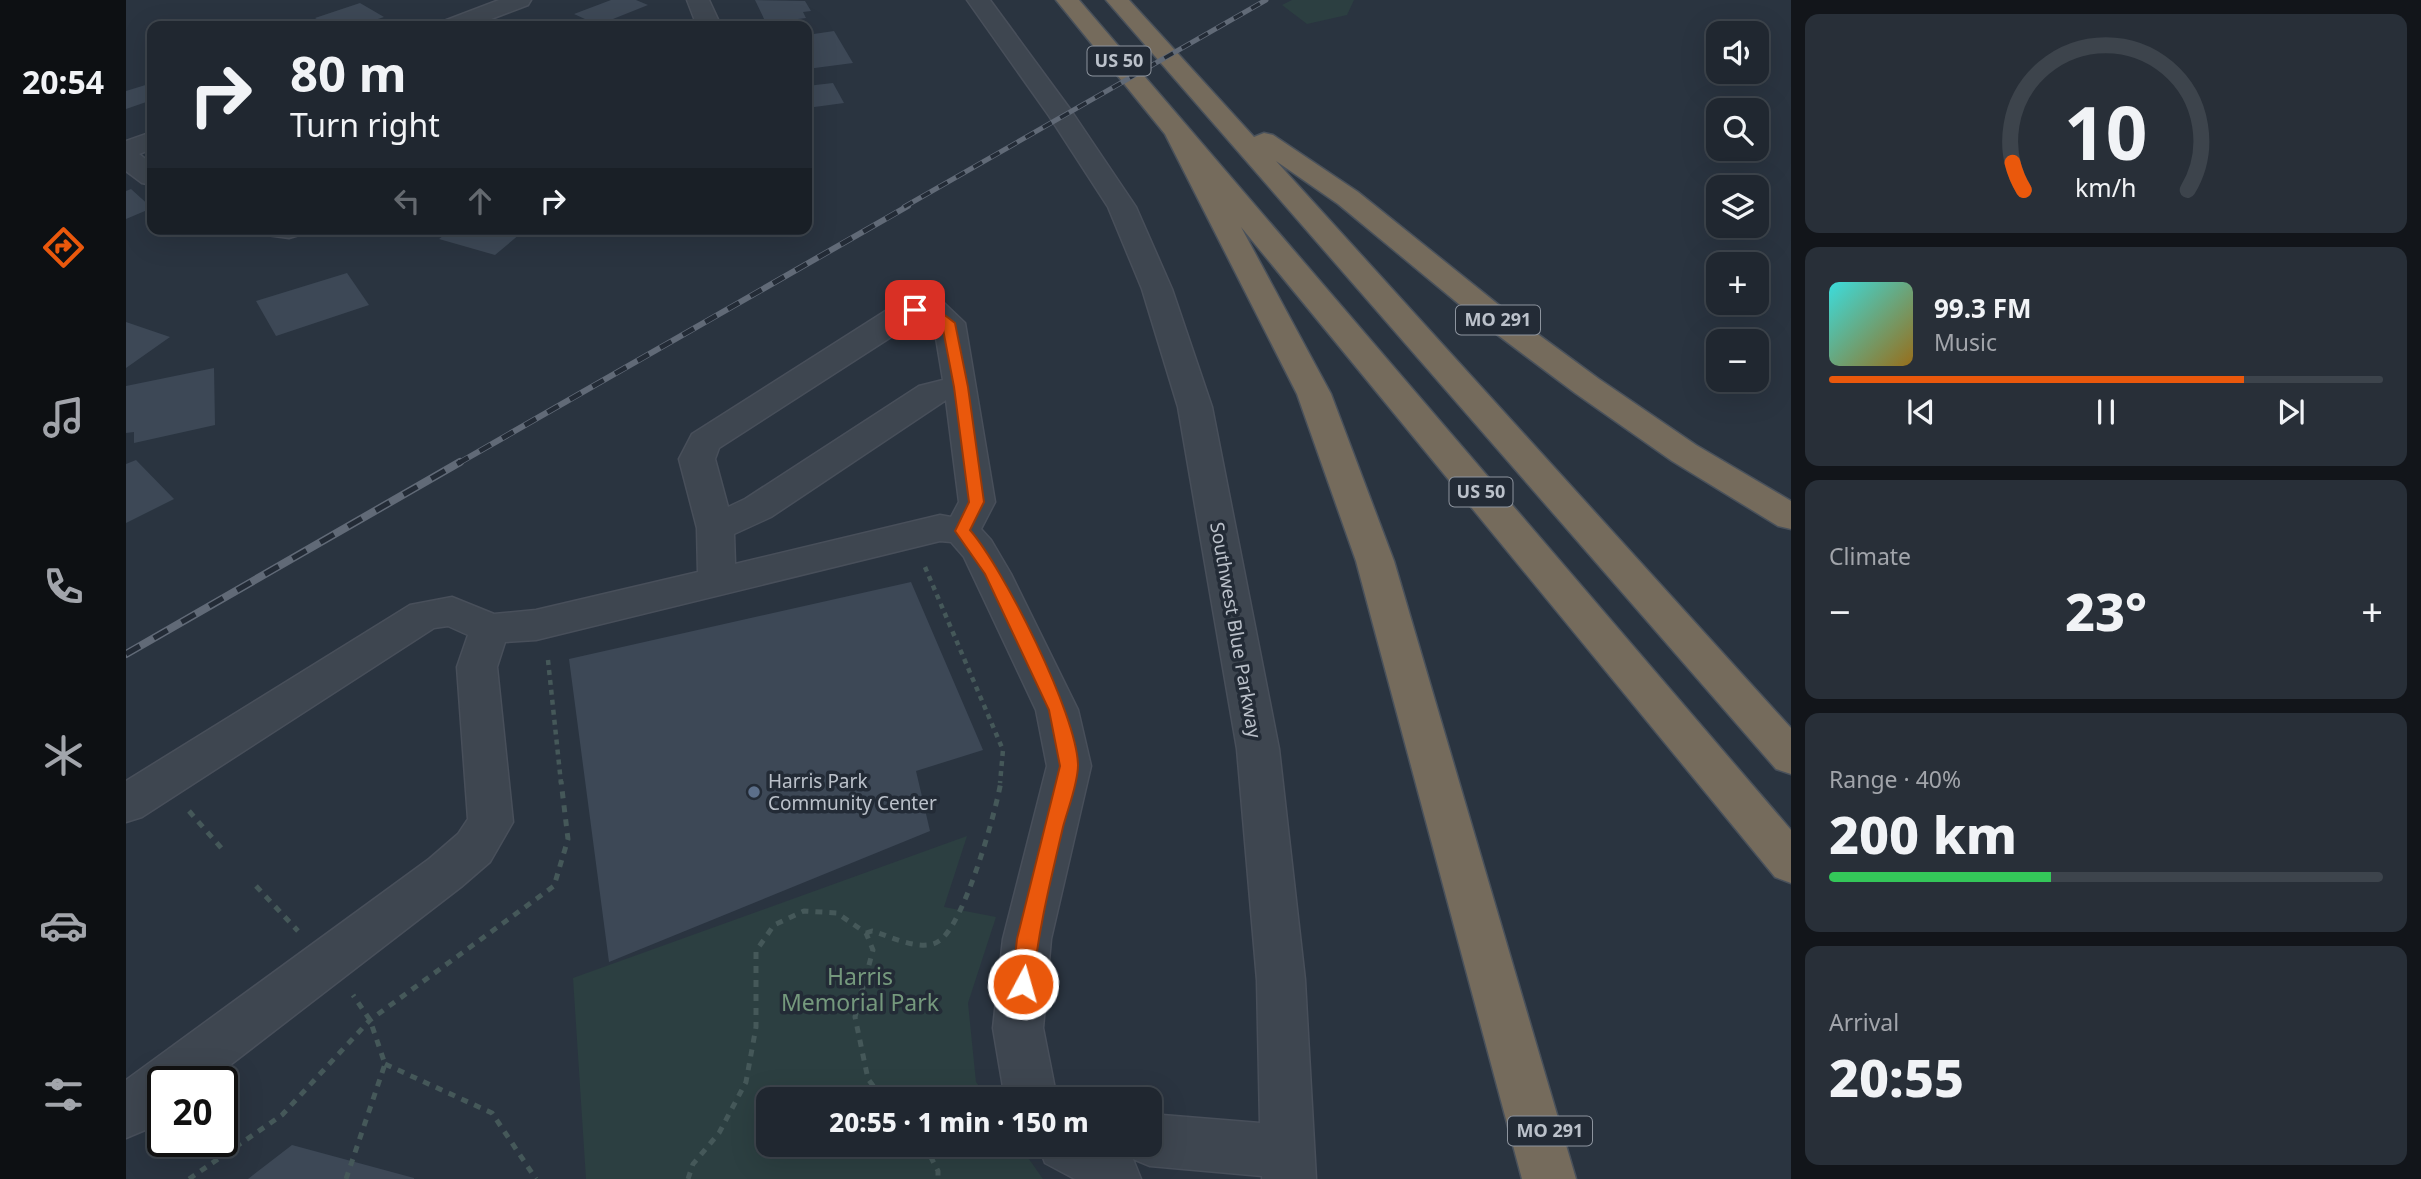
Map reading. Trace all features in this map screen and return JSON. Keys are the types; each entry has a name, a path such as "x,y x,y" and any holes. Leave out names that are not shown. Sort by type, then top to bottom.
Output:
{"highway":[{"name":"US 50","path":"1067,0 1791,863"},
{"name":"US 50","path":"1117,0 1791,757"},
{"name":"MO 291","path":"1216,109 1348,198 1494,317 1587,386 1684,453 1791,517"},
{"name":"MO 291","path":"1172,122 1314,394 1375,561 1524,1084 1576,1179"},
{"path":"1524,1084 1549,1179"}],"street":[{"path":"465,21 520,0"},
{"path":"698,0 707,21"},
{"name":"Southwest Blue Parkway","path":"978,0 1061,114 1122,207 1157,289 1195,407 1258,749 1281,980 1289,1166"},
{"path":"126,150 147,142"},
{"path":"126,158 147,173"},
{"path":"717,581 715,528 697,458 704,442 898,317 915,310 933,310 949,323 977,502 962,531"},
{"path":"715,528 758,508 931,393 961,387"},
{"path":"126,804 424,615 452,611 491,629 536,625 940,528 962,531 978,549 992,574 1058,710 1069,766 1027,939 1018,1028 1029,1087"},
{"path":"188,1066 445,873 474,848 491,822 477,667 491,629"},
{"path":"126,1112 147,1096"},
{"path":"1162,1142 1289,1166"}],"path":[{"path":"866,933 872,931 924,946 939,942 951,929 998,803 1003,773 1003,750 922,562"},
{"path":"189,1179 282,1115 370,1020 554,886 568,839 548,679 549,656"},
{"path":"187,809 223,849"},
{"path":"256,886 303,936"},
{"path":"688,1179 693,1164 719,1133 746,1082 756,1027 756,951 774,925 804,911 837,913 866,933 873,950 855,1017 868,1079 874,1087"},
{"path":"346,987 370,1020 386,1064 346,1179"},
{"path":"386,1064 492,1113 536,1179"},
{"path":"931,1157 938,1171 938,1179"}],"green space":[{"path":"1292,0 1354,0 1347,15 1307,24 1282,5"},
{"name":"Harris Memorial Park","path":"967,836 944,907 996,917 968,1003 976,1082 980,1087 756,1087 756,1157 1027,1157 1043,1179 586,1179 573,978"}],"building":[{"path":"611,0 636,0 648,5 608,21 589,21 574,14"},
{"path":"755,0 805,1 811,11 803,12 806,18 765,21"},
{"path":"360,3 384,17 372,21 320,21 315,18"},
{"path":"834,31 853,63 812,68 812,34"},
{"path":"833,83 844,103 812,107 812,85"},
{"path":"147,85 147,102 126,109 126,91"},
{"path":"131,189 147,203 147,210 126,219 126,191"},
{"path":"444,235 519,235 495,255 439,239"},
{"path":"347,273 369,305 276,336 256,301"},
{"path":"126,322 170,337 126,368"},
{"path":"214,368 215,425 134,443 134,432 126,433 126,386"},
{"path":"136,460 174,499 126,523 126,464"},
{"name":"Harris Park Community Center","path":"911,582 983,750 916,771 930,831 609,962 569,659"},
{"path":"292,1145 414,1178 414,1179 248,1179"}],"railway":[{"path":"904,207 1266,0"},
{"path":"457,464 908,206"},
{"path":"126,654 460,462"}],"place":[{"name":"Harris Park Community Center","path":"754,792"}],"route":[{"path":"915,310 933,310 949,323 977,502 962,531 978,549 992,574 1058,710 1069,766 1027,939 1023,984"}]}
